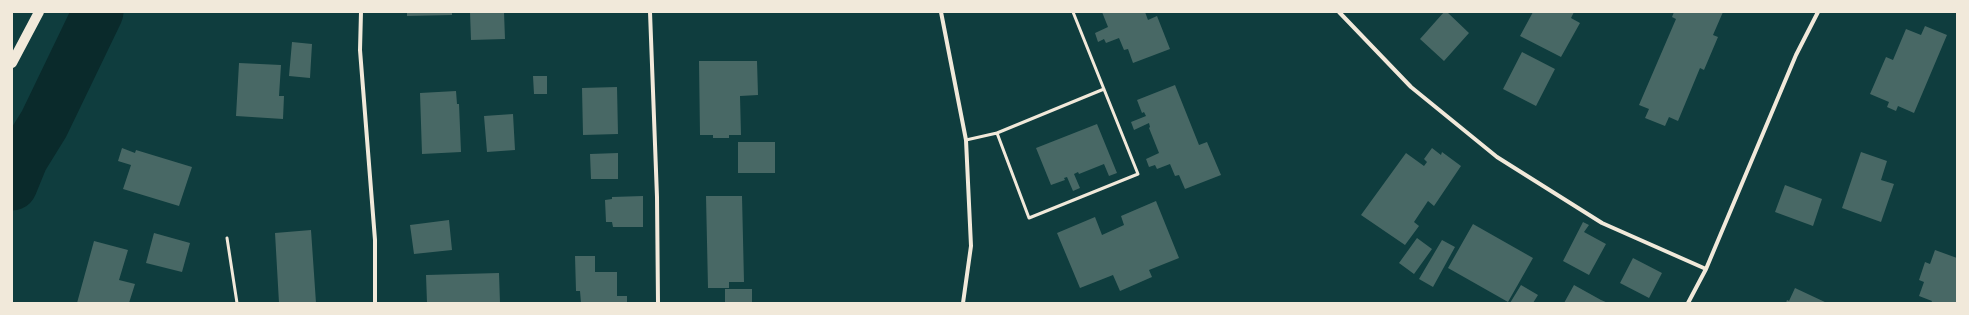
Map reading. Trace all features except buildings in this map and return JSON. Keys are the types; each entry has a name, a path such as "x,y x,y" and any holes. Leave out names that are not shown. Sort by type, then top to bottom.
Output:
{"main road":[{"path":"12,63 39,12"}],"street":[{"path":"361,12 360,50 375,240 375,303"},
{"path":"650,12 657,197 658,303"},
{"path":"941,12 966,140 971,246 963,303"},
{"path":"1339,12 1411,87 1497,157 1602,223 1706,269"},
{"path":"1688,303 1706,269 1793,63 1818,12"}],"lane":[{"path":"997,132 1029,218 1138,174 1073,12"},
{"path":"966,140 997,132 1104,90"},
{"path":"228,238 237,303"}],"waterway":[{"path":"12,185 23,158 44,124 98,12"}]}
